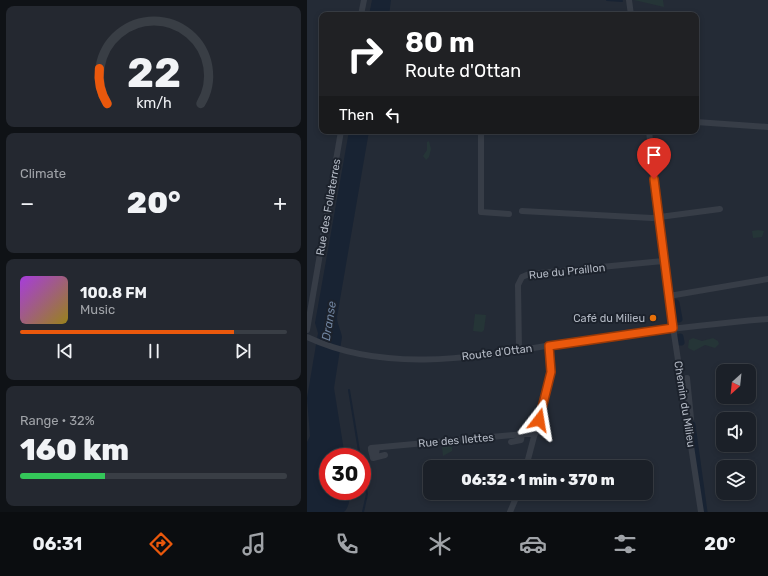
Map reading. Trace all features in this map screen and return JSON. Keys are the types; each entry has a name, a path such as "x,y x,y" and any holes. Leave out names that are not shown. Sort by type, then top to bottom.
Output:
{"street":[{"path":"362,12 364,0"},
{"path":"629,0 631,12"},
{"path":"699,122 768,128"},
{"name":"Rue des Follaterres","path":"307,330 340,134"},
{"path":"481,134 481,212 509,214"},
{"name":"Chemin du Milieu","path":"649,134 663,261 701,512"},
{"path":"522,211 658,217 720,209"},
{"name":"Rue du Praillon","path":"519,350 518,285 522,277 529,274 663,261"},
{"path":"669,296 768,279"},
{"name":"Route d'Ottan","path":"307,337 352,352 386,358 425,360 519,350 673,328 768,319"},
{"path":"528,460 551,372 549,346"},
{"path":"687,378 691,418"},
{"path":"511,442 521,440 522,434"},
{"name":"Rue des Ilettes","path":"385,455 373,458 370,452 374,448 535,434"},
{"path":"510,512 515,500"}],"shaded area":[{"path":"634,0 663,0 664,7"},
{"path":"429,141 431,149 429,157 426,160 423,156 427,150 427,142"},
{"path":"752,231 764,231 762,237 753,238"},
{"path":"475,314 486,315 484,330 482,332 473,331"},
{"path":"693,338 702,341 713,338 718,341 719,344 715,348 705,345 694,351 688,348 689,340"},
{"path":"452,446 452,451 443,456 442,447"}],"water":[{"path":"372,0 391,0 389,12 370,12"},
{"name":"Dranse","path":"348,134 368,134 337,317 342,337 334,388 344,448 319,448 319,500 349,500 344,512 307,512 307,442 310,436 307,398 318,333 315,323"}],"waterway":[{"path":"607,0 622,1"},
{"path":"676,303 679,319"},
{"path":"680,337 681,342"},
{"path":"349,390 359,448"},
{"path":"692,425 704,512"},
{"path":"363,512 366,500"}],"place":[{"name":"Café du Milieu","path":"653,318"}],"route":[{"path":"539,420 551,372 549,346 673,328 663,261 654,179"}]}
